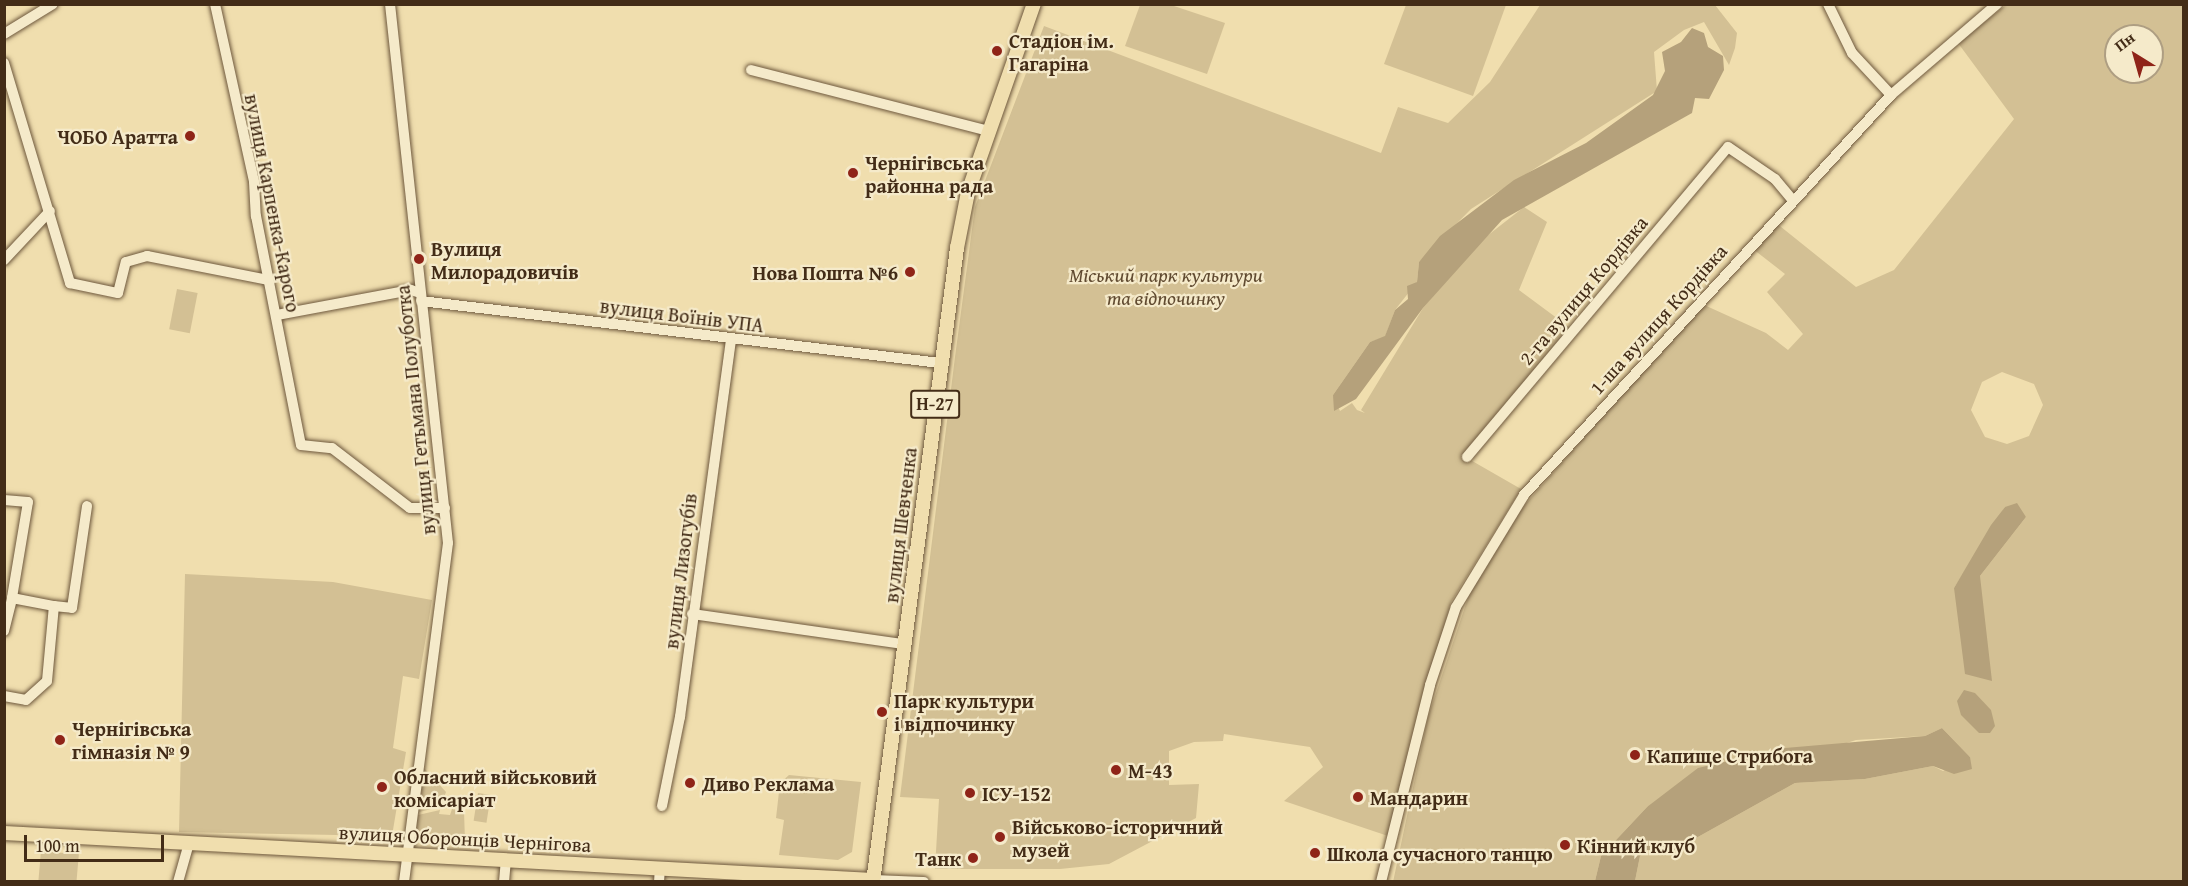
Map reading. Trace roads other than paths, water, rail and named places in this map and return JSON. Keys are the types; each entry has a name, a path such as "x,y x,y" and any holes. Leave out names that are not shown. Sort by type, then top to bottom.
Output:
{"main road":[{"name":"вулиця Шевченка","path":"873,881 940,363 968,192 1034,4"},
{"name":"вулиця Оборонців Чернігова","path":"4,833 506,861 660,875 873,881"}],"street":[{"path":"4,34 53,4"},
{"name":"вулиця Карпенка-Карого","path":"215,4 254,182 268,280 277,315 301,445 332,448 410,508 445,508"},
{"name":"вулиця Гетьмана Полуботка","path":"390,4 448,543 404,855 404,882"},
{"path":"1828,4 1852,52 1892,95"},
{"name":"1-ша вулиця Кордівка","path":"1381,882 1423,711 1456,607 1524,495 1792,199 1892,95 1997,4"},
{"path":"4,63 70,283 118,293 126,262 147,256 268,280"},
{"path":"751,70 988,131"},
{"name":"2-га вулиця Кордівка","path":"1467,457 1728,147 1775,179 1792,199"},
{"path":"4,260 50,211"},
{"name":"вулиця Воїнів УПА","path":"277,315 411,290 420,297 731,339 940,363"},
{"name":"вулиця Лизогубів","path":"662,806 731,339"},
{"path":"4,500 28,502 12,598 4,631"},
{"path":"12,598 72,608 87,506"},
{"path":"4,696 26,700 47,681 54,606"},
{"path":"692,614 904,644"},
{"path":"178,882 189,843"},
{"path":"504,882 506,861"},
{"name":"вулиця Оборонців Чернігова","path":"873,881 924,882"}],"place":[{"name":"Стадіон ім. Гагаріна","path":"997,51"},
{"name":"ЧОБО Аратта","path":"190,136"},
{"name":"Чернігівська районна рада","path":"853,173"},
{"name":"Вулиця Милорадовичів","path":"419,259"},
{"name":"Нова Пошта №6","path":"910,272"},
{"name":"Парк культури і відпочинку","path":"882,712"},
{"name":"Чернігівська гімназія № 9","path":"60,740"},
{"name":"Капище Стрибога","path":"1635,755"},
{"name":"М-43","path":"1116,770"},
{"name":"Диво Реклама","path":"690,783"},
{"name":"Обласний військовий комісаріат","path":"382,787"},
{"name":"ІСУ-152","path":"970,793"},
{"name":"Мандарин","path":"1358,797"},
{"name":"Військово-історичний музей","path":"1000,837"},
{"name":"Кінний клуб","path":"1565,845"},
{"name":"Школа сучасного танцю","path":"1315,853"},
{"name":"Танк","path":"973,858"}],"park label":[{"name":"Міський парк культури та відпочинку","path":"1166,286"}]}
